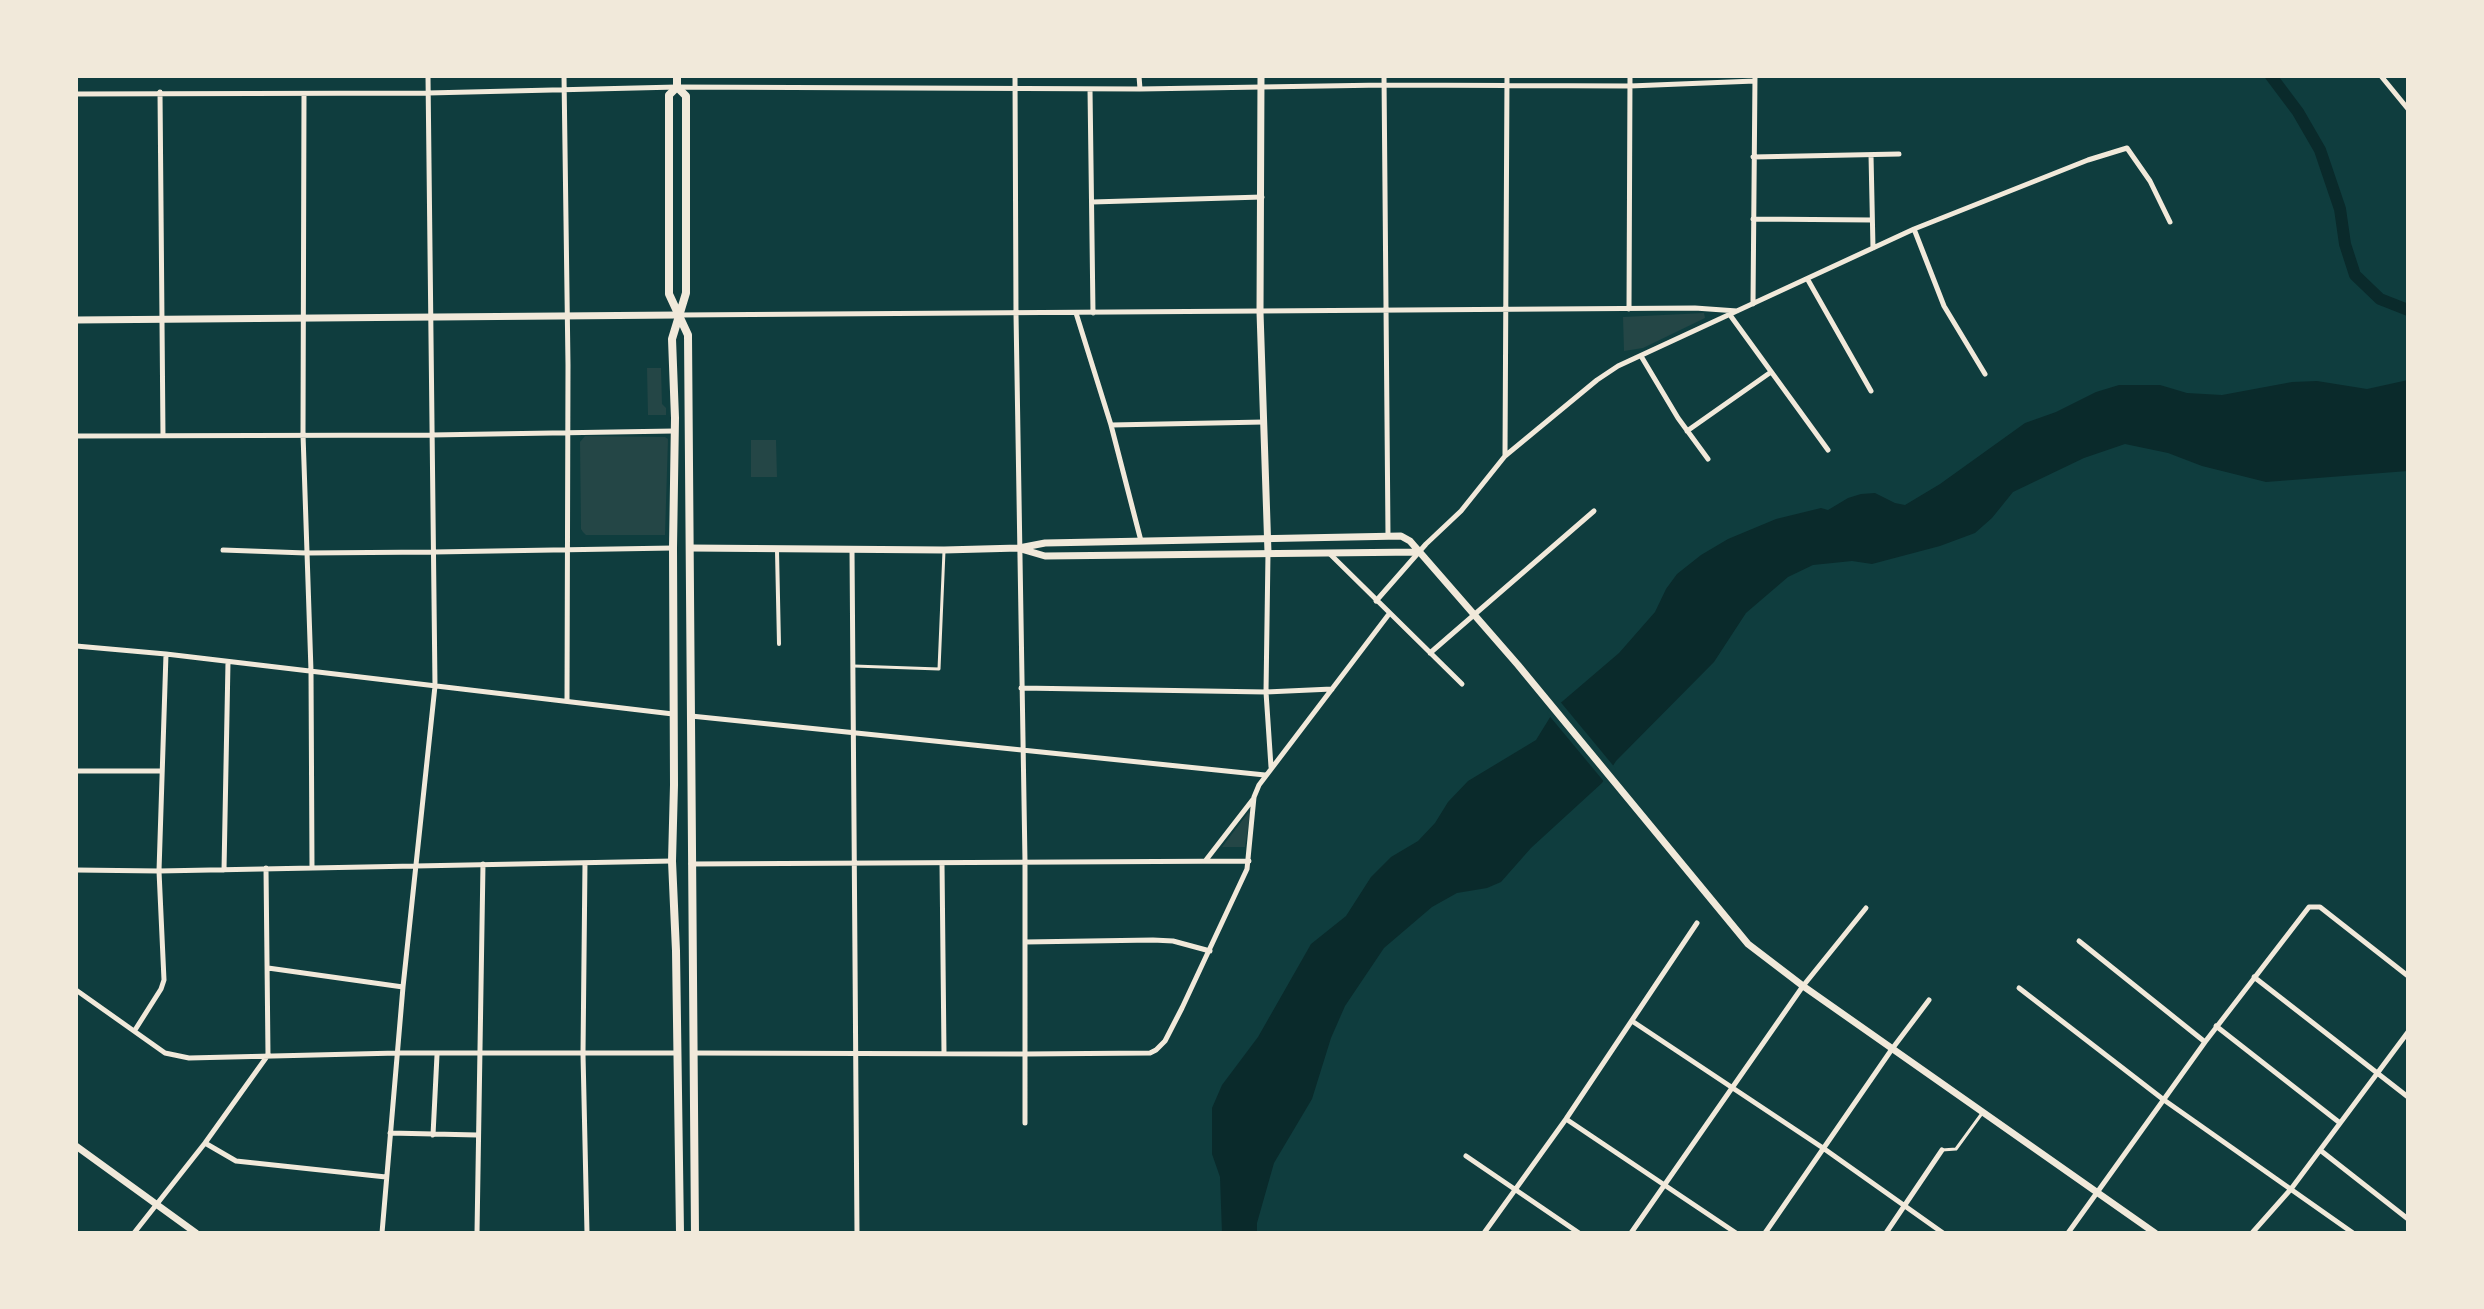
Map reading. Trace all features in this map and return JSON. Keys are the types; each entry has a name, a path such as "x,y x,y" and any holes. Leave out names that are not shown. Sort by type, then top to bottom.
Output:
{"main road":[{"path":"677,76 677,87 686,96 686,293 672,339 675,431 672,861 680,1233"},
{"path":"1261,76 1260,312 1268,553"},
{"path":"677,87 669,95 669,294 688,335 695,1233"},
{"path":"76,320 678,315"},
{"path":"673,548 944,550 1019,548 1045,543 1401,536 1410,541 1518,665 1723,916 1762,956 2155,1233"},
{"path":"1019,548 1045,556 1419,552"},
{"path":"76,1146 196,1233"}],"street":[{"path":"382,1233 403,987 435,686 428,76"},
{"path":"564,76 567,701"},
{"path":"1015,76 1021,751 1025,861 1025,1123"},
{"path":"1139,76 1140,89"},
{"path":"1384,76 1388,535"},
{"path":"1505,456 1507,76"},
{"path":"1629,309 1630,76"},
{"path":"2381,76 2408,109"},
{"path":"76,94 428,93 677,87 1140,89 1384,85 1630,86 1755,78 1753,304"},
{"path":"1090,89 1093,313"},
{"path":"160,92 163,436"},
{"path":"304,94 303,434 311,671 312,867"},
{"path":"1376,601 1461,511 1505,456 1618,366 1914,229 2127,148 2150,181 2170,222"},
{"path":"1753,157 1899,154"},
{"path":"1871,155 1873,248"},
{"path":"1092,202 1262,197"},
{"path":"1753,219 1872,220"},
{"path":"1914,229 1944,306 1985,374"},
{"path":"1808,280 1871,391"},
{"path":"678,315 1695,308 1734,313"},
{"path":"1076,313 1111,425 1141,542"},
{"path":"1734,313 1771,372 1828,450"},
{"path":"1641,356 1708,459"},
{"path":"1687,431 1771,372"},
{"path":"1111,425 1264,422"},
{"path":"76,436 675,431"},
{"path":"1430,653 1594,511"},
{"path":"223,550 306,553 673,548"},
{"path":"852,549 857,1233"},
{"path":"777,551 779,644"},
{"path":"1268,553 1266,692 1271,768"},
{"path":"1330,554 1462,684"},
{"path":"1206,861 1254,797 1265,775 1389,614"},
{"path":"76,646 673,714"},
{"path":"135,1030 164,980 159,871 166,654"},
{"path":"224,870 228,662"},
{"path":"1021,688 1266,692 1332,689"},
{"path":"690,716 1265,775"},
{"path":"76,771 161,771"},
{"path":"694,1053 1150,1053 1165,1041 1210,951 1249,861 1254,797"},
{"path":"76,870 672,861"},
{"path":"691,864 1249,861"},
{"path":"585,863 583,1054 587,1233"},
{"path":"942,863 944,1053"},
{"path":"477,1233 483,864"},
{"path":"134,1233 205,1143 268,1055 266,868"},
{"path":"2068,1233 2216,1026 2304,912 2315,905 2320,907 2408,976"},
{"path":"1631,1233 1803,986 1866,908"},
{"path":"1484,1233 1566,1119 1697,923"},
{"path":"1025,942 1163,941 1210,951"},
{"path":"2079,941 2205,1042"},
{"path":"268,968 403,987"},
{"path":"2254,977 2408,1097"},
{"path":"2019,988 2164,1100 2353,1233"},
{"path":"76,990 165,1053 189,1058 398,1053 677,1053"},
{"path":"1765,1233 1929,1000"},
{"path":"1632,1021 1823,1148 1943,1233"},
{"path":"2216,1026 2340,1123"},
{"path":"2252,1233 2291,1189 2408,1032"},
{"path":"433,1135 437,1055"},
{"path":"1566,1119 1736,1233"},
{"path":"390,1133 477,1135"},
{"path":"205,1143 236,1161 386,1177"},
{"path":"1886,1233 1942,1150"},
{"path":"2320,1150 2408,1219"},
{"path":"1466,1156 1579,1233"}],"lane":[{"path":"854,666 939,669 944,550"},
{"path":"1942,1150 1956,1149 1983,1112"}],"shaded area":[{"path":"1704,313 1705,318 1643,348 1624,351 1623,317"},
{"path":"647,368 661,368 662,404 666,415 648,415"},
{"path":"2408,380 2408,471 2266,482 2202,466 2168,453 2125,444 2084,458 2013,492 1975,533 1872,564 1852,561 1813,565 1788,577 1746,613 1714,662 1616,761 1602,783 1531,848 1501,882 1487,888 1457,893 1432,907 1384,948 1345,1006 1331,1038 1312,1099 1274,1163 1257,1233 1222,1233 1220,1177 1212,1154 1212,1108 1222,1085 1258,1037 1311,944 1346,916 1371,877 1391,857 1418,841 1468,781 1536,740 1557,706 1619,653 1655,612 1677,574 1701,555 1728,539 1776,519 1821,508 1828,510 1861,494 1875,493 1905,505 1940,484 2025,423 2119,385 2160,385 2187,393 2222,395 2292,382 2317,381 2367,389"},
{"path":"585,436 668,439 665,535 586,535 583,532 580,442"},
{"path":"751,440 776,440 777,477 751,477"},
{"path":"1251,809 1245,847 1222,847"}],"pier":[{"path":"1558,699 1616,769 1606,784 1547,713"}],"waterway":[{"path":"2271,76 2298,112 2320,150 2340,209 2345,244 2355,275 2380,299 2408,310"}]}
